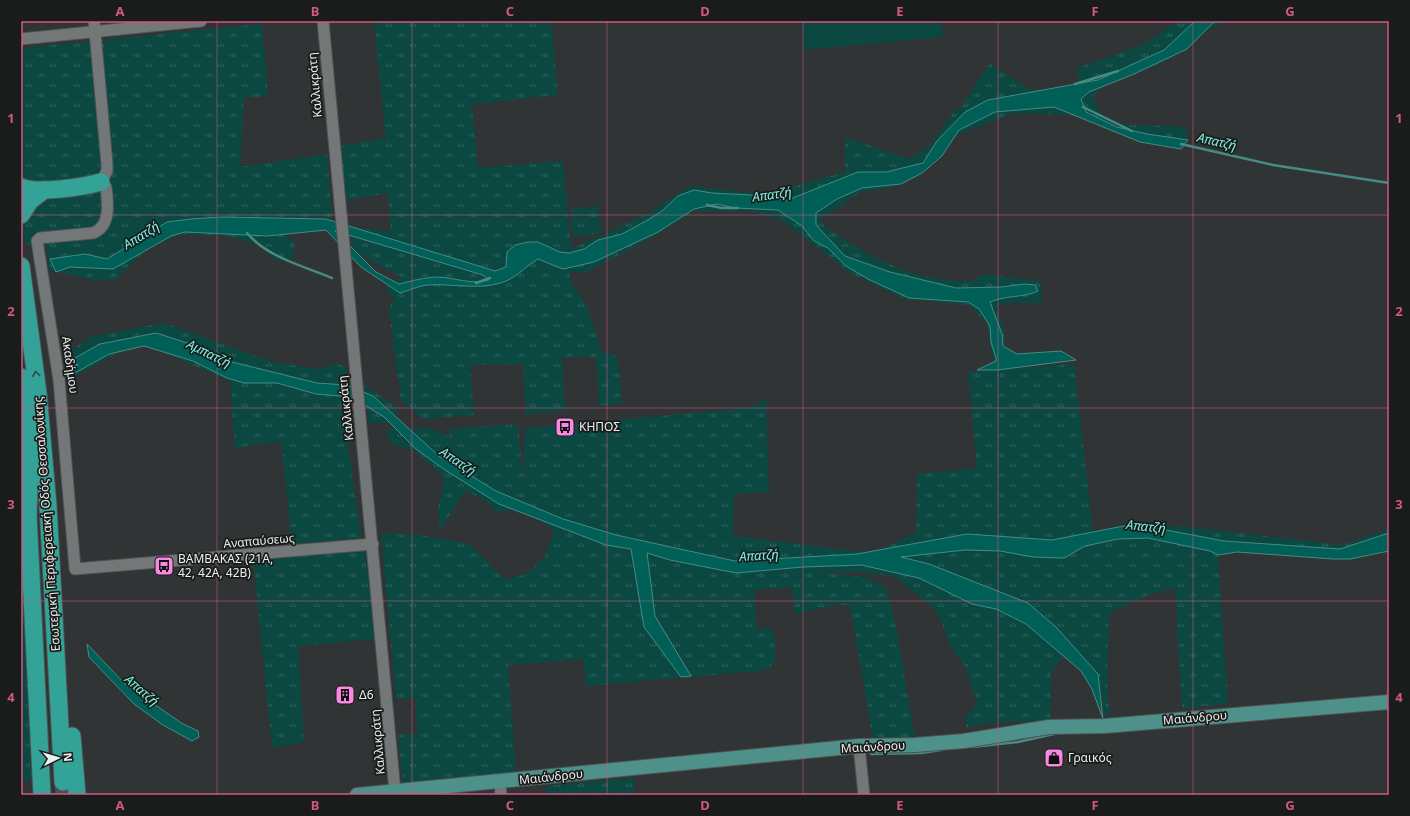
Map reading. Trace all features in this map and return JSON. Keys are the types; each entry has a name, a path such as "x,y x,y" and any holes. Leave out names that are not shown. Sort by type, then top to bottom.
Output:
{"highway":[{"path":"21,187 44,190 101,182"},
{"path":"21,216 30,201 44,190"},
{"name":"Εσωτερική Περιφερειακή Οδός Θεσσαλονίκης","path":"21,256 21,267 33,348 44,454 53,579 47,788"},
{"name":"Εσωτερική Περιφερειακή Οδός Θεσσαλονίκης","path":"21,377 30,438 28,516 47,788"},
{"path":"44,454 60,522 73,743 78,795"}],"main road":[{"name":"Μαιάνδρου","path":"357,795 395,792 501,789 859,746 915,745 964,741 1049,727 1105,726 1389,702"}],"street":[{"path":"94,21 107,164 107,172 101,182"},
{"path":"23,39 95,33 201,21"},
{"name":"Καλλικράτη","path":"323,21 395,792"},
{"name":"Ακαδήμου","path":"75,569 63,418 55,350 37,241 40,238 93,233 100,230 105,225 107,218 106,187 101,182"},
{"name":"Αναπαύσεως","path":"75,569 373,544"},
{"path":"859,746 864,795"}],"green space":[{"path":"374,21 551,21 558,95 472,104 478,168 563,161 571,249 649,213 690,186 779,196 795,186 845,172 845,137 909,159 930,146 956,109 960,109 990,63 1030,90 1080,87 1077,68 1145,44 1177,21 1234,21 1220,24 1199,34 1184,51 1146,70 1110,83 1099,90 1093,97 1098,110 1107,118 1118,123 1185,128 1188,140 1180,149 1140,142 1075,115 1014,113 956,135 929,168 888,188 860,192 819,221 830,230 870,255 914,274 956,281 973,281 983,274 1041,281 1042,303 1002,303 996,310 1004,327 1005,347 1010,356 998,365 992,355 987,324 969,305 905,299 850,273 781,220 751,211 694,211 652,237 587,272 569,272 572,284 588,308 601,350 618,357 622,403 599,406 596,357 562,357 565,410 526,415 523,364 470,365 474,415 423,419 401,401 389,310 394,299 385,288 401,277 354,251 350,226 391,232 388,193 346,200 340,146 386,138"},
{"path":"802,21 941,21 943,37 804,50"},
{"path":"262,24 268,96 244,98 240,167 327,154 332,215 329,221 331,231 284,233 295,244 292,258 276,261 263,246 229,236 181,234 148,248 115,280 93,280 48,270 47,247 25,244 21,227 21,48"},
{"path":"598,206 601,233 573,237 571,209"},
{"path":"164,323 272,362 319,369 338,363 347,369 342,401 361,538 292,544 281,441 235,448 230,381 151,347 128,347 64,382 65,354 93,336"},
{"path":"1074,364 1093,531 1134,524 1189,527 1343,545 1389,529 1389,544 1348,559 1237,552 1218,555 1228,704 1182,708 1175,588 1151,594 1109,613 1107,692 1110,714 1105,718 1098,674 1026,624 1063,656 1051,674 1051,720 989,723 954,730 966,727 966,716 978,702 971,688 968,671 951,647 937,611 894,576 858,572 814,572 864,577 886,587 897,631 915,739 873,739 850,605 836,605 795,614 792,587 754,590 757,629 772,628 776,656 772,666 758,671 586,686 583,659 508,665 516,772 403,782 398,735 418,733 415,698 396,699 381,533 420,535 470,544 504,579 527,574 545,556 554,532 531,512 507,510 496,512 485,500 465,491 440,530 438,507 444,483 441,474 413,450 390,443 386,429 429,428 450,437 449,429 518,424 523,480 525,428 749,408 766,399 769,492 734,494 733,536 873,553 916,533 917,474 977,468 968,372"},
{"path":"364,385 398,408 393,422 369,424"},
{"path":"21,523 32,779 21,781"},
{"path":"365,548 375,639 298,646 304,742 272,748 253,559"},
{"path":"634,778 635,795 546,795 546,786"}],"water":[{"path":"1195,21 1215,21 1187,49 1134,74 1089,92 1081,99 1086,112 1117,127 1147,134 1188,140 1181,149 1140,142 1054,107 995,112 959,130 942,156 922,173 901,184 862,188 837,199 816,213 816,225 845,256 890,272 956,288 1001,287 1025,284 1035,285 1038,291 1026,295 1002,298 990,302 1002,334 1003,346 1017,354 1061,351 1076,360 997,370 977,370 996,361 991,342 990,326 979,309 968,302 909,298 868,279 846,266 828,248 814,241 802,226 778,210 735,208 717,204 694,209 658,232 594,262 563,269 538,259 514,277 501,283 480,286 427,285 400,293 361,267 326,230 267,236 185,232 171,236 113,269 70,267 56,272 50,259 85,254 107,259 167,222 221,217 326,219 495,271 506,267 507,252 515,245 528,242 538,242 560,252 569,253 584,249 598,240 622,234 662,211 678,196 694,190 712,193 770,196 785,201 858,172 886,172 923,163 937,141 965,112 988,100 1098,80 1164,50","holes":["335,231 483,275 489,280 470,282 434,277 399,284 376,272"]},
{"path":"156,333 200,347 232,362 317,383 346,385 373,396 440,457 496,491 563,519 616,535 735,561 857,554 967,534 1052,540 1134,524 1224,541 1340,549 1389,533 1389,551 1350,559 1237,552 1218,555 1210,551 1148,538 1118,539 1085,546 1064,558 1033,557 1000,551 965,550 901,557 929,564 1028,603 1056,627 1098,674 1103,719 1092,689 1081,671 1026,624 996,609 972,604 919,578 861,565 803,567 736,573 670,560 647,553 655,616 691,676 681,677 644,627 631,549 606,545 499,504 445,470 416,449 384,417 368,407 341,396 316,394 277,383 244,383 227,378 193,361 144,346 109,354 75,373 73,359 100,344"},
{"path":"87,644 126,685 183,724 198,731 199,737 192,741 163,725 134,704 89,657"}],"waterway":[{"name":"Απατζή","path":"1075,84 1118,71"},
{"name":"Απατζή","path":"1083,107 1132,131"},
{"name":"Απατζή","path":"1181,144 1273,165 1389,183"},
{"name":"Απατζή","path":"707,205 722,208 738,208"},
{"name":"Απατζή","path":"247,233 255,241 275,255 332,278"},
{"name":"Απατζή","path":"476,283 490,278"},
{"name":"Αμπατζή","path":"70,370 77,365"},
{"path":"972,747 1018,742 1054,734"},
{"path":"871,754 921,753 941,750"}],"tunnel":[{"path":"63,782 64,795"}],"place":[{"name":"ΚΗΠΟΣ","path":"565,427"},
{"name":"ΒΑΜΒΑΚΑΣ (21Α, 42, 42Α, 42Β)","path":"164,566"},
{"name":"Δ6","path":"345,695"},
{"name":"Γραικός","path":"1054,758"}]}
